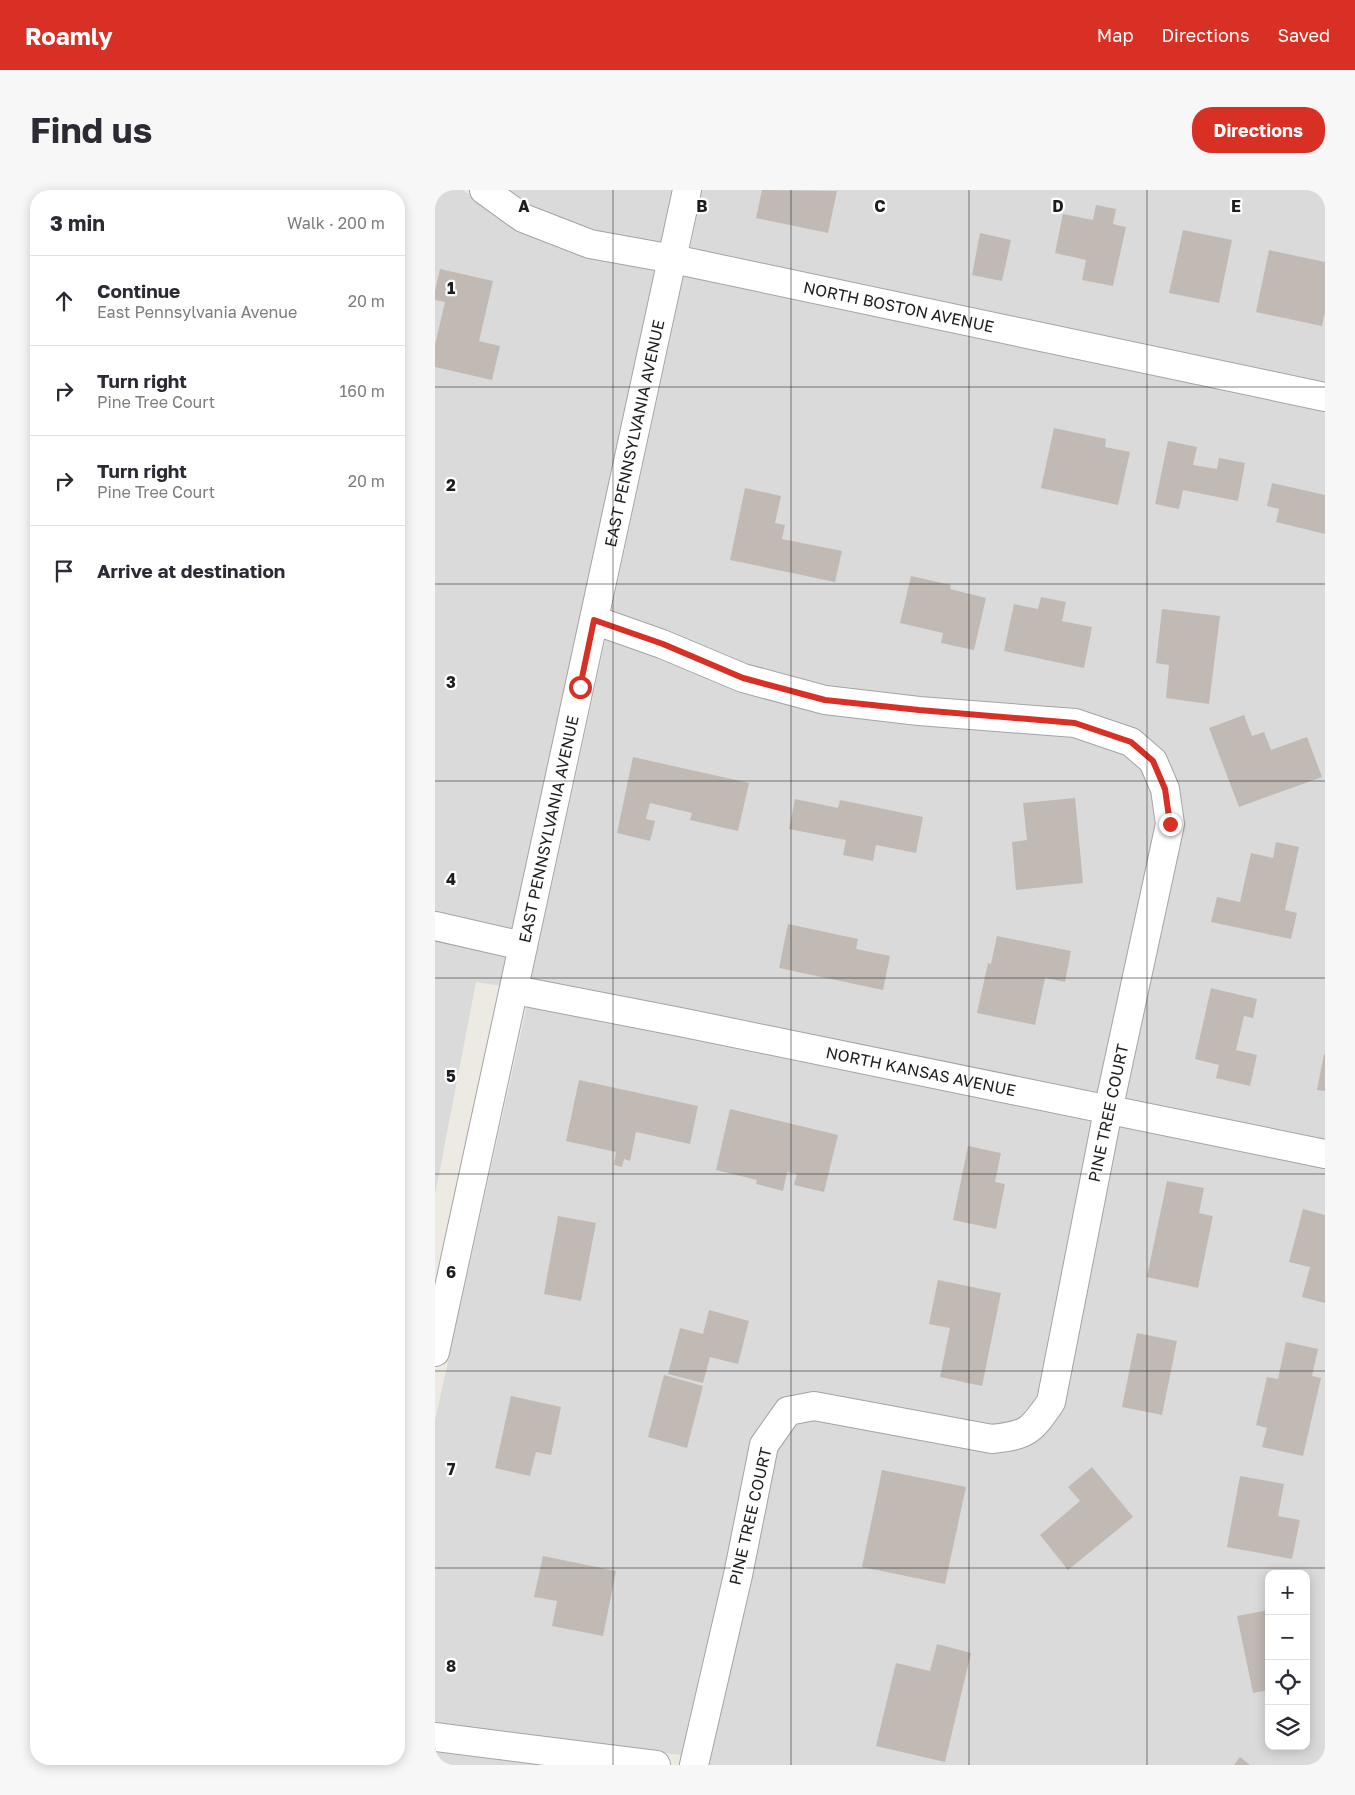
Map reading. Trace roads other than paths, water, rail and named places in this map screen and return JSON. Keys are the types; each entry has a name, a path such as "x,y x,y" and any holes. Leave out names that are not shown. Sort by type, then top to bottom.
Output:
{"street":[{"name":"NORTH BOSTON AVENUE","path":"484,190 523,218 590,244 673,259 1325,398"},
{"name":"EAST PENNSYLVANIA AVENUE","path":"435,1352 687,190"},
{"name":"PINE TREE COURT","path":"594,620 663,644 743,678 825,700 1075,723 1131,742 1153,761 1165,789 1170,824 1108,1111 1051,1402 1034,1426 1016,1437 993,1439 814,1406 789,1411 764,1445 738,1575 694,1765"},
{"path":"435,926 523,946"},
{"name":"NORTH KANSAS AVENUE","path":"515,990 1325,1154"},
{"path":"435,1737 656,1765"}]}
